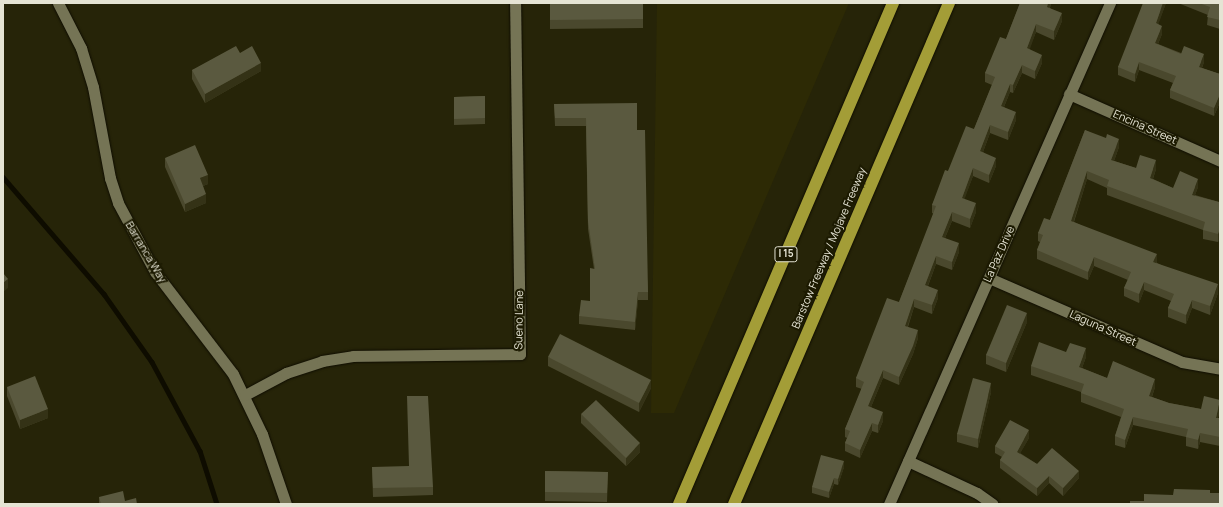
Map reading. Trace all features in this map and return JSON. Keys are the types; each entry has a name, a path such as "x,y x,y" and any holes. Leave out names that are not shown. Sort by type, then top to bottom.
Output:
{"highway":[{"name":"I 15","path":"679,504 893,3"},
{"name":"Barstow Freeway / Mojave Freeway","path":"734,504 949,3"}],"street":[{"name":"Barranca Way","path":"58,3 82,48 93,86 110,178 134,236 155,272 233,374 245,395 279,477 286,504"},
{"name":"Sueno Lane","path":"245,395 286,373 353,356 520,354 515,3"},
{"name":"La Paz Drive","path":"889,504 1110,3"},
{"name":"Encina Street","path":"1070,94 1220,161"},
{"name":"Laguna Street","path":"989,278 1182,362 1220,369"},
{"path":"908,461 977,493 992,504"}],"shaded area":[{"path":"657,3 849,3 674,413 651,413"}],"building":[{"path":"550,3 643,3 643,19 550,20"},
{"path":"1020,3 1048,3 1047,7 1062,13 1054,31 1036,24 1027,48 1042,55 1035,71 1022,65 1013,85 1010,84 1001,106 1016,112 1008,132 990,125 980,151 996,158 989,175 973,168 962,198 976,203 970,219 952,212 942,237 959,243 952,262 936,256 925,285 938,290 932,305 914,299 905,326 918,330 913,346 899,377 883,370 868,406 883,412 878,425 872,423 860,450 845,443 850,431 845,429 864,382 856,378 887,298 899,302 936,206 932,205 945,170 948,171 966,126 974,129 995,77 985,73 1000,37 1006,39"},
{"path":"1143,3 1163,3 1156,23 1162,26 1155,43 1181,54 1184,46 1204,54 1199,67 1220,74 1220,94 1214,108 1170,90 1176,76 1139,62 1135,74 1118,67"},
{"path":"1199,3 1220,3 1220,20 1207,17 1210,7"},
{"path":"236,46 240,53 252,46 261,63 205,94 192,70"},
{"path":"485,96 485,118 454,119 454,97"},
{"path":"637,103 637,130 645,130 648,292 638,292 635,322 579,316 581,300 590,301 590,268 595,269 588,221 586,118 555,118 554,104"},
{"path":"1085,130 1106,138 1107,134 1119,139 1111,160 1136,168 1140,155 1156,160 1150,178 1173,188 1180,171 1198,179 1192,195 1219,202 1220,197 1220,228 1218,234 1203,230 1205,222 1107,186 1109,180 1087,171 1071,221 1157,254 1153,262 1218,284 1210,306 1192,300 1186,315 1168,308 1174,294 1144,282 1139,294 1124,288 1131,272 1094,257 1088,272 1037,250 1043,235 1038,233 1044,218 1050,220"},
{"path":"195,145 208,175 200,178 206,194 185,204 165,158"},
{"path":"3,273 8,279 3,283"},
{"path":"1007,305 1027,313 1006,363 986,355"},
{"path":"560,334 651,380 639,403 548,357"},
{"path":"1039,342 1066,352 1070,343 1086,348 1079,367 1107,378 1113,361 1155,379 1149,396 1169,403 1201,409 1204,396 1220,400 1216,418 1220,418 1220,437 1200,433 1198,440 1186,437 1188,429 1133,417 1125,440 1115,436 1124,409 1081,393 1084,384 1031,366"},
{"path":"35,376 48,409 20,420 7,387"},
{"path":"973,378 991,383 978,439 957,434"},
{"path":"407,396 428,396 433,487 373,488 372,467 409,466"},
{"path":"596,400 640,443 626,458 581,414"},
{"path":"1010,420 1029,430 1017,452 1037,464 1052,448 1079,471 1063,488 1049,476 1037,488 1000,460 1005,452 995,446"},
{"path":"821,455 844,461 838,479 834,478 829,492 812,487"},
{"path":"545,471 608,472 607,493 545,492"},
{"path":"1174,489 1210,490 1210,493 1220,493 1220,504 1130,504 1130,501 1144,501 1144,494 1173,495"},
{"path":"123,491 125,501 136,498 137,504 101,504 99,497"}],"waterway":[{"path":"3,177 104,294 152,362 200,451 217,504"}]}
